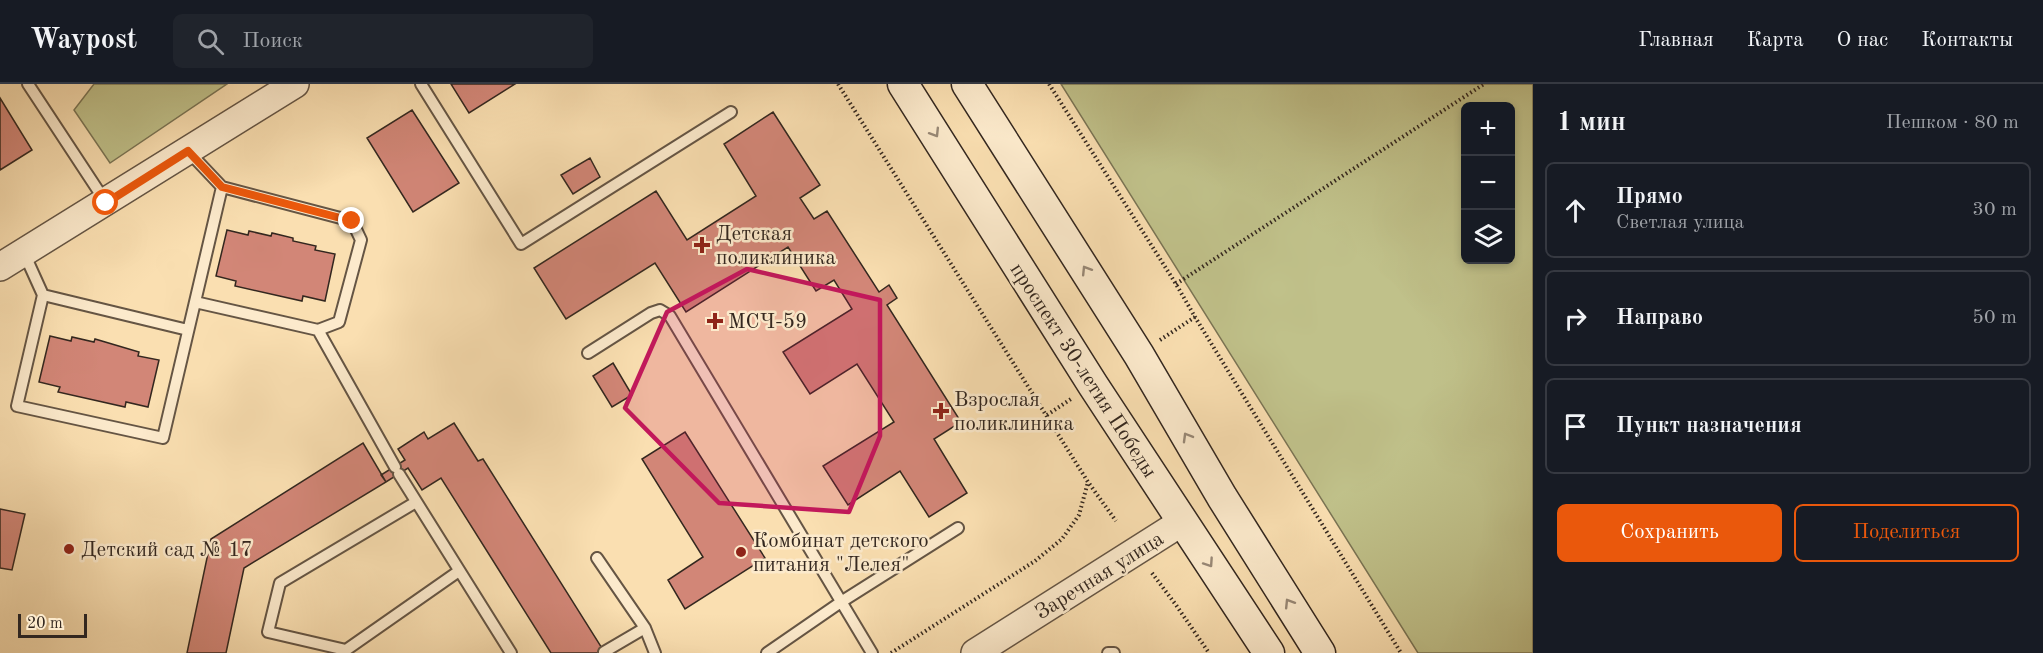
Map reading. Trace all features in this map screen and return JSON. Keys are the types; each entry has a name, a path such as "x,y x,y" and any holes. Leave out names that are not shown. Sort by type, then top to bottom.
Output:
{"main road":[{"name":"проспект 30-летия Победы","path":"903,84 1093,385 1269,653"},
{"path":"967,84 1139,355 1222,497 1320,653"},
{"name":"Заречная улица","path":"1182,522 1222,497"}],"street":[{"path":"0,267 295,84"},
{"name":"Заречная улица","path":"983,651 1182,522"}],"lane":[{"path":"28,84 106,203"},
{"path":"421,84 521,244 731,112"},
{"path":"188,151 222,187 352,221 361,240 339,322 318,330 195,302"},
{"path":"24,252 43,295 17,406 163,438 222,187"},
{"path":"43,295 188,330"},
{"path":"588,353 651,313 660,310 670,316 872,653"},
{"path":"318,330 416,502 511,653"},
{"path":"416,502 280,583 268,632 346,650 459,571"},
{"path":"767,653 841,602 958,528"},
{"path":"597,558 645,628 655,653"},
{"path":"604,652 645,628"},
{"path":"1108,653 1114,653"}],"path":[{"path":"838,84 1088,482 1116,521"},
{"path":"1048,84 1176,284 1401,653"},
{"path":"1176,284 1484,84"},
{"path":"891,653 1035,561 1062,539 1079,514 1088,482"},
{"path":"1152,573 1209,653"}],"highlighted area":[{"path":"747,269 880,300 880,436 849,512 719,503 625,408 667,312"}],"green space":[{"path":"94,84 227,84 110,163 74,110"},
{"path":"1061,84 1533,84 1533,653 1418,653"}],"building":[{"path":"451,84 515,84 469,113"},
{"path":"0,98 32,150 0,170"},
{"path":"412,110 459,183 413,212 367,138"},
{"path":"773,112 820,185 800,198 814,219 827,211 879,292 889,285 897,298 887,305 961,422 934,439 967,493 929,517 900,471 848,505 823,466 894,422 857,364 810,394 783,352 852,309 834,280 816,291 788,247 686,312 655,263 566,319 534,268 656,191 687,240 756,196 724,144"},
{"path":"590,158 600,177 573,194 561,175"},
{"path":"227,230 248,235 249,231 271,236 272,233 316,246 315,250 335,254 325,301 303,296 302,301 235,286 236,281 216,276"},
{"path":"50,336 71,341 72,337 94,342 95,339 139,352 138,356 159,360 148,407 126,402 125,407 58,392 60,387 39,382"},
{"path":"613,363 632,395 612,407 593,376"},
{"path":"454,423 478,461 483,459 605,653 551,653 441,478 422,490 408,468 386,482 381,475 405,460 398,449 424,432 428,439"},
{"path":"685,432 765,558 685,609 668,580 703,557 642,459"},
{"path":"363,443 386,482 244,568 226,653 187,653 211,539"},
{"path":"0,509 25,514 12,570 0,568"}],"place":[{"name":"Детская поликлиника","path":"702,245"},
{"name":"МСЧ-59","path":"715,321"},
{"name":"Взрослая поликлиника","path":"941,411"},
{"name":"Детский сад № 17","path":"69,549"},
{"name":"Комбинат детского питания \"Лелея\"","path":"741,552"}],"route":[{"path":"106,203 188,151 222,187 352,221"}]}
